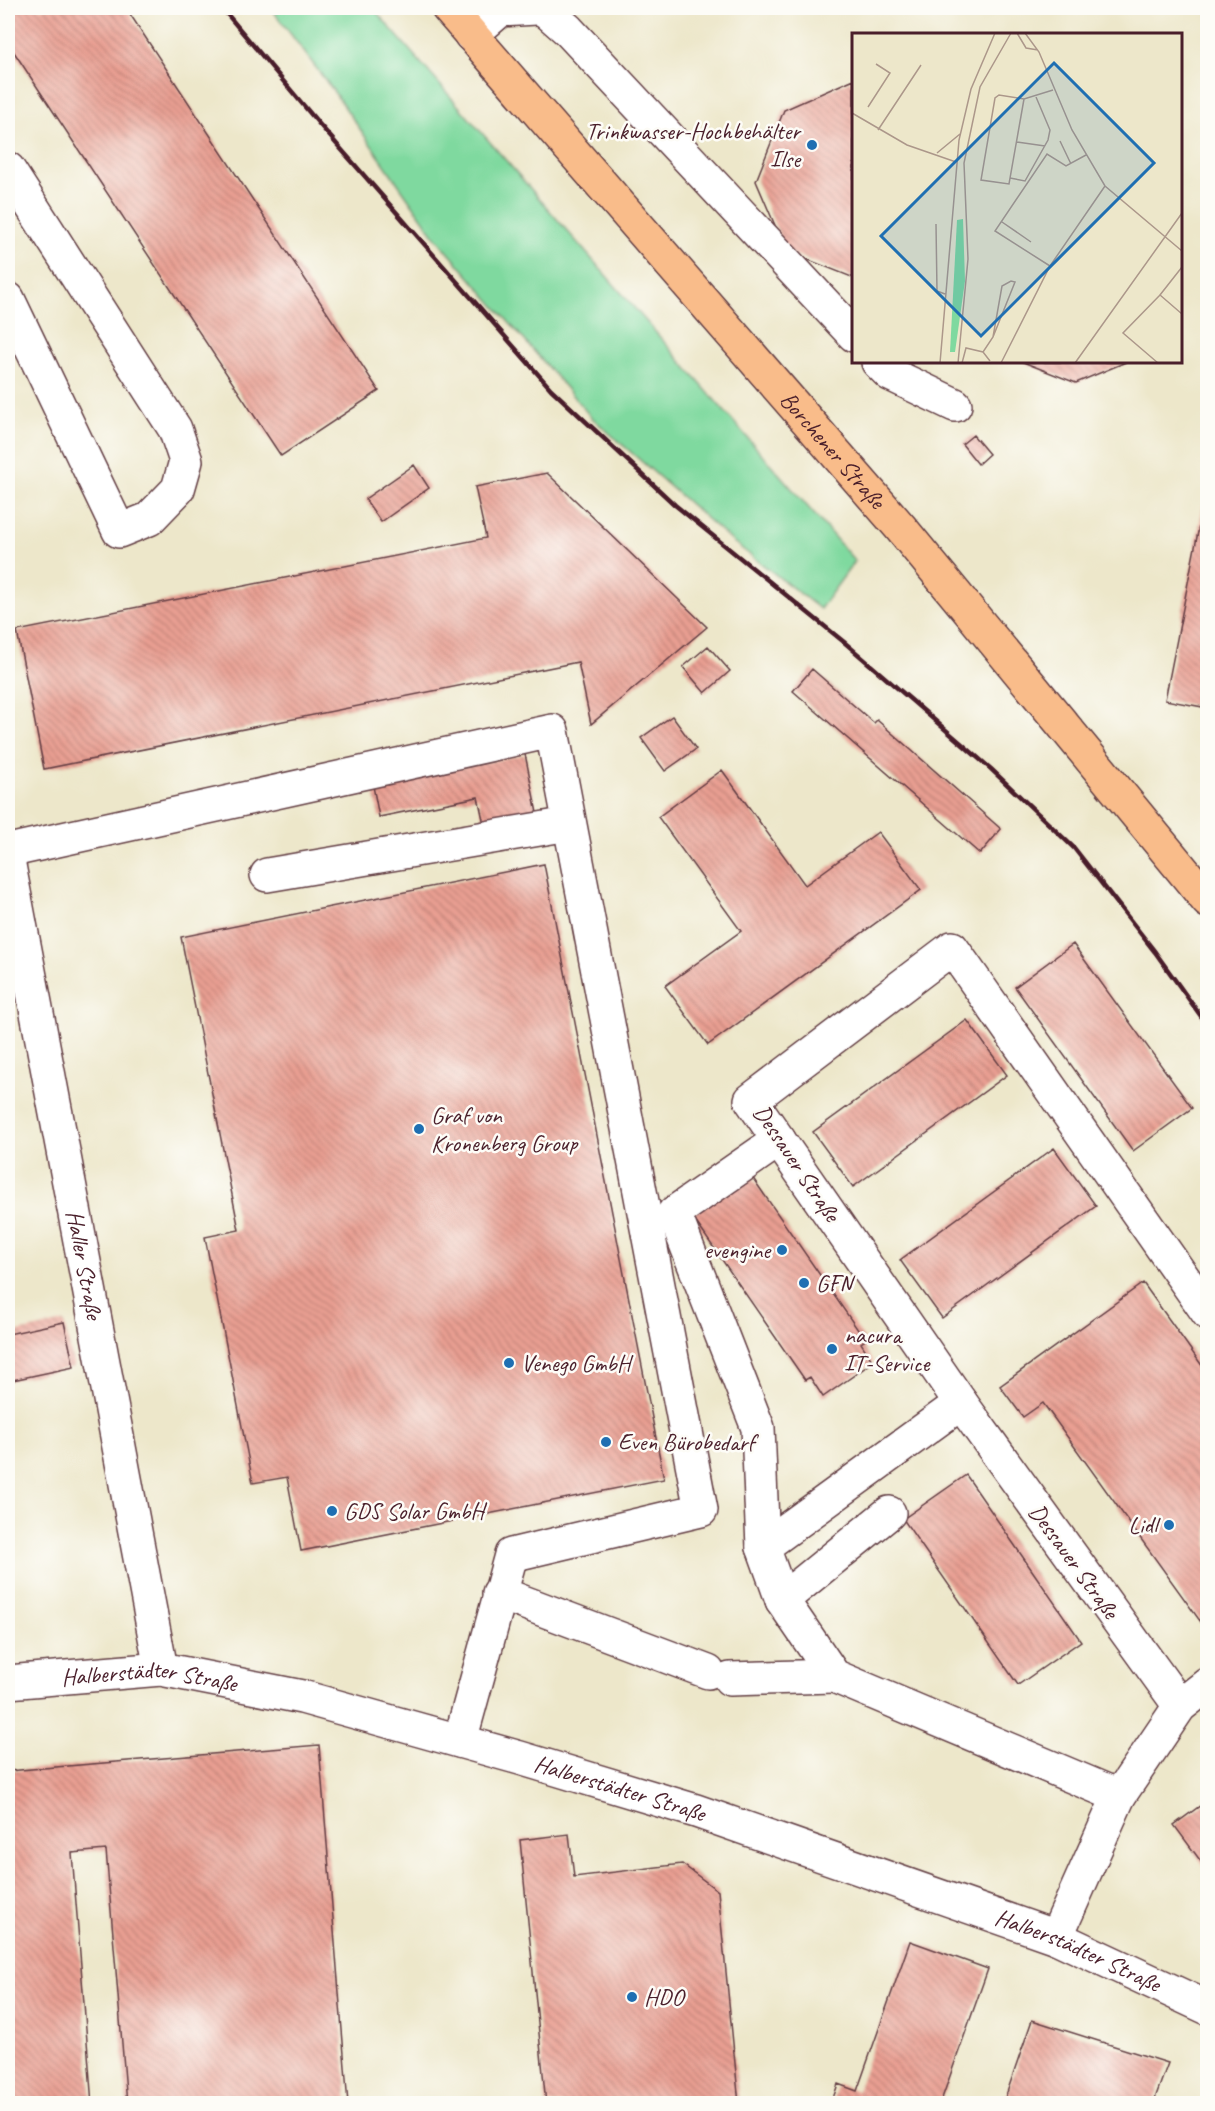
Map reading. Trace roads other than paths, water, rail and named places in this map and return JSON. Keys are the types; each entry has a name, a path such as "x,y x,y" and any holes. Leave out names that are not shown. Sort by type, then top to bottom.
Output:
{"main road":[{"name":"Borchener Straße","path":"448,8 900,526 1208,901"}],"street":[{"path":"471,35 500,10 537,8"},
{"path":"543,8 568,30 852,333"},
{"path":"8,169 176,429 186,461 178,489 149,519 119,531 8,299"},
{"path":"879,363 890,374 956,405"},
{"path":"8,851 552,731 701,1510 511,1555 460,1741"},
{"path":"267,875 569,824"},
{"name":"Haller Straße","path":"8,860 161,1670"},
{"name":"Dessauer Straße","path":"1180,1706 961,1403 751,1100 952,948 1208,1313"},
{"path":"779,1140 674,1213 758,1428 763,1546 782,1600 834,1676"},
{"path":"763,1546 961,1403"},
{"path":"782,1600 889,1513"},
{"path":"500,1593 719,1675 834,1676 1119,1796"},
{"name":"Halberstädter Straße","path":"8,1682 161,1670 302,1697 696,1811 1056,1937 1208,2008"},
{"path":"1056,1937 1119,1796 1180,1706 1208,1684"}],"railway":[{"path":"222,8 320,125 551,389 675,505 844,642 991,769 1074,848 1155,952 1208,1026"}],"place":[{"name":"Trinkwasser-Hochbehälter Ilse","path":"812,145"},
{"name":"Graf von Kronenberg Group","path":"419,1129"},
{"name":"evengine","path":"782,1250"},
{"name":"GFN","path":"804,1283"},
{"name":"nacura IT-Service","path":"832,1349"},
{"name":"Venego GmbH","path":"509,1363"},
{"name":"Even Bürobedarf","path":"606,1442"},
{"name":"GDS Solar GmbH","path":"332,1511"},
{"name":"Lidl","path":"1169,1525"},
{"name":"HDO","path":"632,1997"}]}
